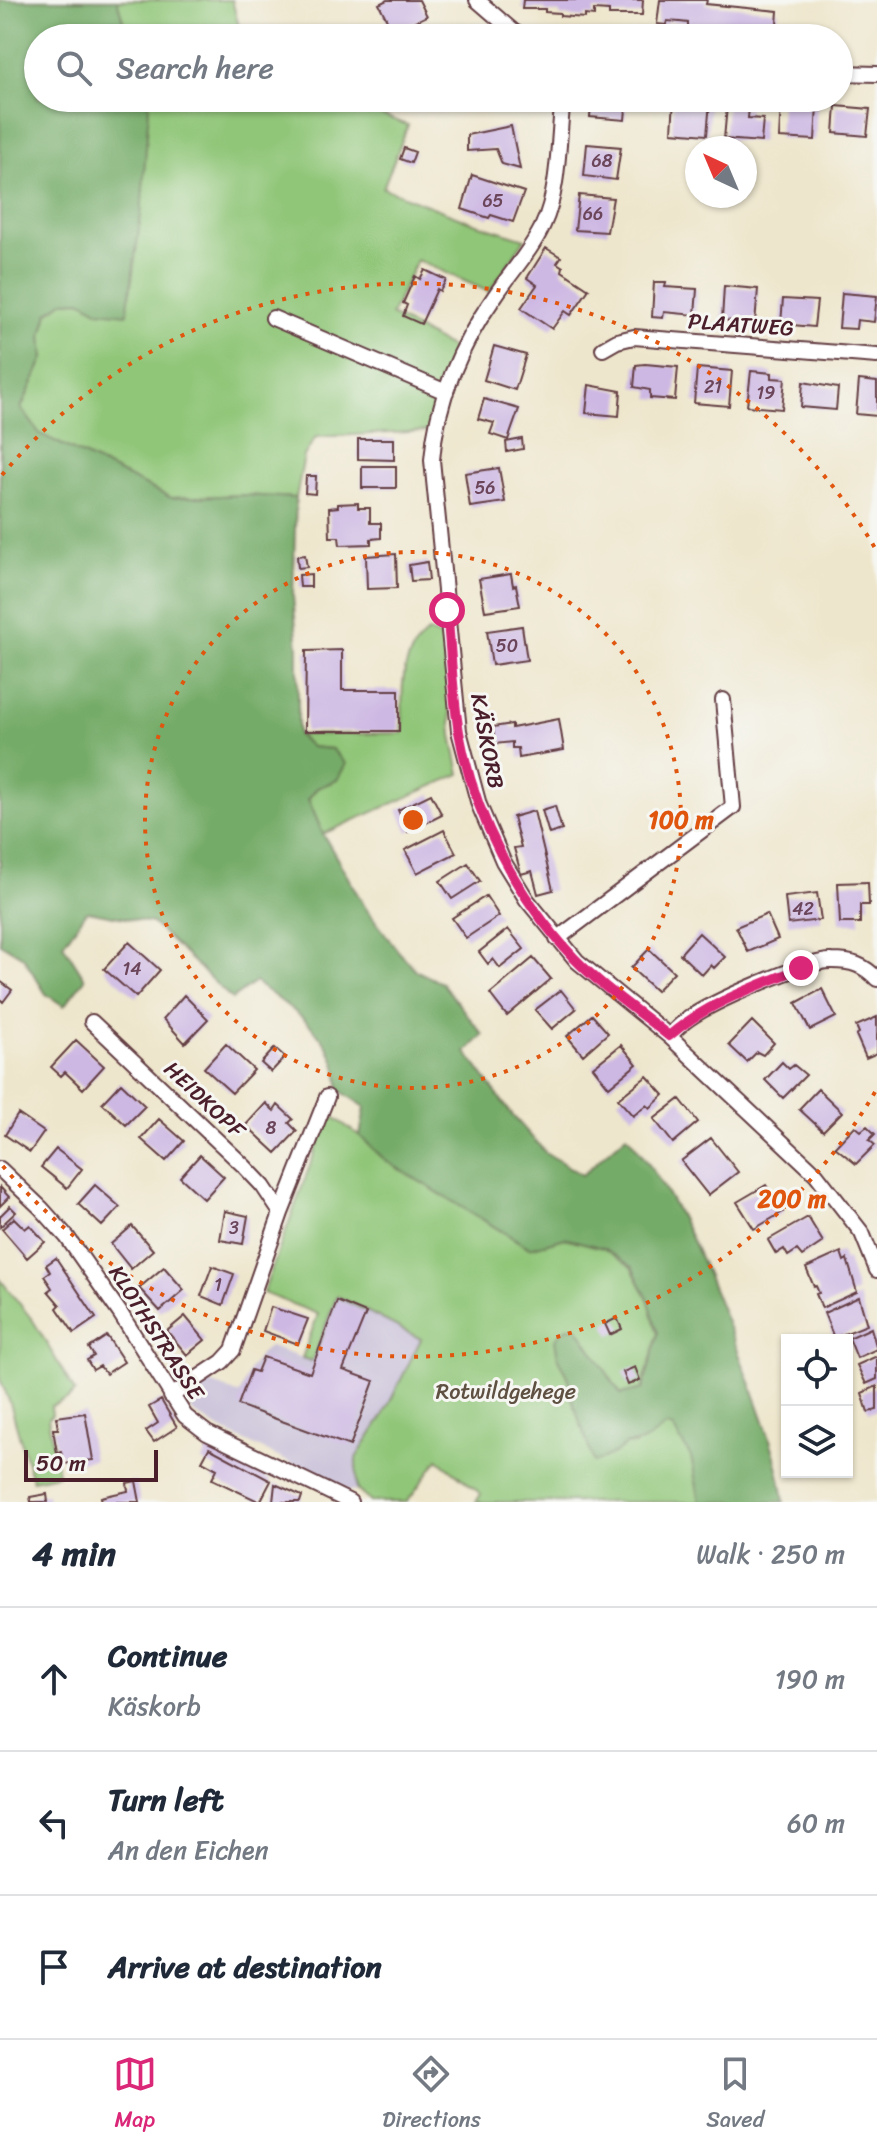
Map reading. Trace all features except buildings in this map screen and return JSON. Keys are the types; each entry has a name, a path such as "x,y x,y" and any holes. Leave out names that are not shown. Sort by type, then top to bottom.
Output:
{"street":[{"path":"477,0 505,24"},
{"path":"853,73 877,74"},
{"name":"KÄSKORB","path":"562,112 552,202 543,227 481,317 446,392 435,426 432,460 459,731 479,805 503,861 527,900 557,939 577,961 669,1036 816,1174 862,1233 877,1270"},
{"path":"273,318 446,392"},
{"name":"PLAATWEG","path":"603,349 617,341 634,337 877,356"},
{"path":"557,939 733,807 723,700"},
{"path":"669,1036 689,1018 717,1003 801,968 831,960 864,966 877,979"},
{"name":"HEIDKOPF","path":"92,1022 244,1166 263,1186 281,1213"},
{"path":"171,1396 222,1362 233,1350 281,1213 327,1097"},
{"name":"KLOTHSTRASSE","path":"0,1169 67,1237 120,1313 185,1416 207,1433 350,1502"}],"shaded area":[{"path":"337,1296 421,1339 383,1416 356,1458 357,1490 349,1491 216,1427 195,1414 182,1396 205,1381 240,1394 249,1370 269,1347 312,1361"}],"green space":[{"path":"0,0 117,0 124,24 24,24 24,112 149,112 141,216 127,314 99,311 81,300 64,301 48,313 42,335 44,358 21,408 40,434 171,498 244,495 296,498 293,596 298,648 298,735 311,747 332,749 346,764 337,780 317,788 308,799 323,834 365,907 399,952 417,971 442,983 483,1035 466,1052 513,1116 545,1152 582,1175 627,1135 646,1160 677,1211 716,1294 766,1425 784,1502 700,1502 691,1457 673,1428 666,1426 648,1439 626,1444 616,1453 594,1463 570,1393 569,1379 558,1359 555,1339 565,1329 577,1327 621,1394 643,1389 658,1334 649,1301 632,1267 603,1248 565,1238 530,1248 386,1161 360,1136 365,1107 339,1090 332,1055 323,1040 298,1015 255,982 232,999 152,923 87,911 63,944 85,979 64,1006 46,994 23,957 0,943"},
{"path":"117,0 232,0 238,24 124,24"},
{"path":"148,112 373,112 408,125 383,188 525,239 489,292 417,260 391,315 457,351 427,431 316,437 304,456 296,498 244,495 171,498 40,434 21,408 44,358 42,335 48,313 64,301 81,300 99,311 141,216"},
{"path":"428,632 438,635 445,645 452,735 460,774 323,834 308,799 317,788 337,780 332,749 311,747 298,735 403,733 402,692 406,666 418,642"},
{"name":"Rotwildgehege","path":"332,1116 360,1136 386,1161 529,1248 565,1238 603,1248 631,1267 649,1301 658,1334 626,1444 635,1445 669,1416 742,1502 476,1502 481,1494 438,1459 407,1502 371,1502 357,1490 356,1458 383,1416 421,1339 337,1296 312,1361 302,1358 318,1314 263,1293 326,1122"},
{"path":"0,1279 34,1322 75,1392 68,1399 51,1406 52,1415 48,1418 58,1475 32,1480 0,1379"}],"route":[{"path":"447,610 459,731 479,805 503,861 527,900 577,961 669,1036 689,1018 717,1003 801,968"}]}
